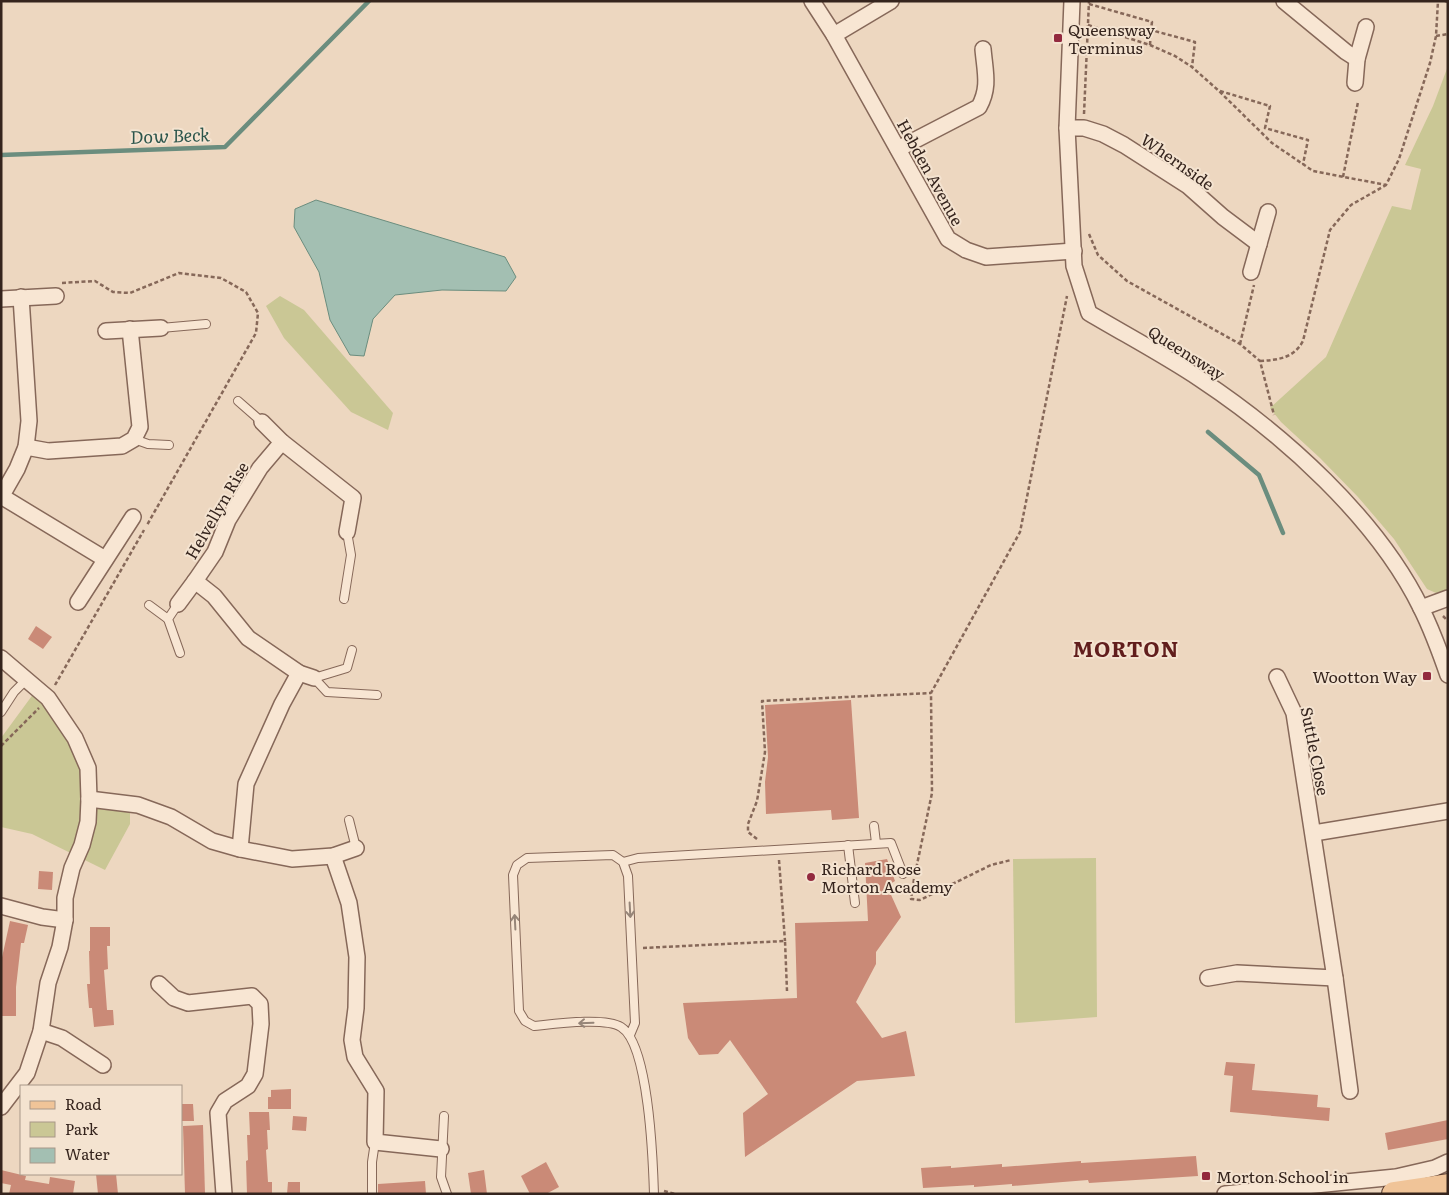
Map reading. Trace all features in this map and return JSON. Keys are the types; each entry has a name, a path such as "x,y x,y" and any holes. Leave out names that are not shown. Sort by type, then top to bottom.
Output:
{"main road":[{"path":"1394,1194 1448,1186"}],"street":[{"name":"Hebden Avenue","path":"812,1 834,35 948,239 986,257 1074,251"},
{"path":"834,35 891,1"},
{"name":"Queensway","path":"1072,1 1067,128 1074,266 1089,313 1199,378 1227,397 1286,444 1349,505 1390,557 1421,608 1437,643 1448,675"},
{"path":"1284,1 1357,59"},
{"path":"1355,83 1357,59 1366,27"},
{"path":"898,149 979,108 985,95 986,77 983,49"},
{"name":"Whernside","path":"1067,128 1084,128 1103,134 1124,145 1188,186 1223,217 1259,244"},
{"path":"1253,278 1259,244 1268,212"},
{"path":"1,299 57,290"},
{"path":"21,297 29,421 26,447 18,469 1,496 105,559"},
{"path":"106,331 161,328"},
{"path":"26,447 48,451 122,446 134,439 140,427 130,329"},
{"path":"262,422 282,442 353,498 347,532"},
{"name":"Helvellyn Rise","path":"282,442 260,468 228,520 215,552 194,581 214,596 248,638 306,675"},
{"path":"78,602 133,516"},
{"path":"178,604 194,581"},
{"path":"1421,608 1448,598"},
{"path":"1,658 48,698 75,738 88,768 90,799 88,822 82,845 68,883 60,946 48,983 42,1031 27,1073 3,1102"},
{"path":"240,849 246,784 282,704 306,675"},
{"name":"Suttle Close","path":"1276,677 1294,713 1336,978 1350,1091"},
{"path":"90,799 138,805 171,817 212,841 240,849 292,859 333,856 356,848"},
{"path":"1314,833 1448,811"},
{"path":"333,856 349,904 357,957 356,1008 352,1040 355,1057 376,1091 375,1142 441,1149"},
{"path":"1,906 42,917 64,920"},
{"path":"1208,978 1237,973 1336,978"},
{"path":"160,984 174,998 188,1003 252,996 260,1004 261,1024 255,1074 248,1086 225,1101 218,1113 224,1194"},
{"path":"42,1031 62,1038 103,1065"},
{"path":"1225,1194 1396,1177 1435,1168 1448,1162"}],"lane":[{"path":"161,328 206,324"},
{"path":"238,401 262,422"},
{"path":"134,439 148,444 169,445"},
{"path":"344,599 351,554 347,532"},
{"path":"168,619 178,604"},
{"path":"149,605 168,619 180,653"},
{"path":"306,675 347,668 352,650"},
{"path":"306,675 327,692 377,695"},
{"path":"1,712 14,692 27,679"},
{"path":"349,820 356,848"},
{"path":"874,826 876,843"},
{"path":"623,862 638,858 891,843 903,874"},
{"path":"848,845 855,903"},
{"path":"630,1035 635,1023 628,876 623,862 612,855 527,858 517,865 512,875 519,1011 525,1021 534,1026 607,1023 621,1026 630,1035 635,1046 648,1104 654,1194"},
{"path":"444,1116 441,1177 447,1194"},
{"path":"372,1194 372,1162 375,1142"}],"path":[{"path":"1260,361 1280,360 1299,350 1303,341 1330,230 1351,205 1386,184 1398,159 1422,87 1436,36 1438,1"},
{"path":"1084,116 1089,3 1152,22 1150,45"},
{"path":"1088,25 1150,45 1175,56 1192,67 1265,136 1312,171 1386,184"},
{"path":"1151,30 1195,42 1192,67"},
{"path":"1436,36 1448,34"},
{"path":"1219,91 1270,106 1265,136"},
{"path":"1343,177 1358,102"},
{"path":"1265,128 1308,140 1303,164"},
{"path":"1088,229 1098,255 1127,282 1240,344 1260,361 1275,419"},
{"path":"1,746 48,698 256,334 258,313 246,292 221,278 179,273 130,293 112,292 95,281 57,290"},
{"path":"1240,344 1253,278"},
{"path":"1011,860 991,865 920,900 911,899 932,793 931,693 1020,532 1068,294"},
{"path":"787,991 785,941 775,850 748,832 748,824 757,801 765,752 762,701 931,693"},
{"path":"632,949 785,941"}],"green space":[{"path":"1448,66 1448,590 1436,593 1427,589 1394,539 1358,497 1281,422 1270,408 1326,357 1392,206 1411,210 1421,169 1405,165 1433,106"},
{"path":"280,296 304,310 393,413 388,430 351,412 284,338 266,306"},
{"path":"34,693 48,703 86,769 87,801 130,806 130,824 105,870 32,834 1,827 1,738"},
{"path":"1096,858 1097,1017 1015,1023 1013,859"}],"water":[{"path":"316,200 505,257 516,277 506,291 442,290 395,295 373,319 364,356 350,355 330,320 319,272 294,227 295,209"}],"building":[{"path":"36,626 52,637 43,649 28,639"},
{"path":"851,700 859,818 832,820 831,810 766,814 765,782 768,757 765,705"},
{"path":"887,859 895,881 887,886 901,917 876,952 876,964 856,1002 882,1038 906,1031 915,1076 857,1081 745,1157 743,1113 768,1094 730,1040 718,1054 699,1055 688,1038 683,1003 797,998 795,923 868,921 865,863"},
{"path":"39,871 53,872 52,890 38,889"},
{"path":"10,921 28,925 24,943 21,943 16,987 16,1016 1,1016 1,962"},
{"path":"90,927 110,927 110,946 107,946 108,969 104,970 107,1010 113,1010 114,1025 94,1027 92,1008 89,1008 87,984 90,984"},
{"path":"1226,1062 1255,1064 1252,1090 1318,1095 1317,1107 1330,1108 1329,1121 1230,1112 1233,1076 1224,1075"},
{"path":"291,1089 291,1109 268,1109 268,1097 271,1097 271,1090"},
{"path":"182,1104 193,1104 194,1121 182,1121"},
{"path":"249,1112 269,1112 270,1130 267,1130 268,1149 266,1150 268,1182 272,1182 272,1194 247,1194 246,1161 248,1160 247,1135 250,1135"},
{"path":"293,1116 307,1117 306,1131 292,1130"},
{"path":"1448,1120 1448,1139 1388,1150 1385,1133"},
{"path":"203,1125 205,1194 185,1194 183,1126"},
{"path":"1196,1156 1198,1176 1089,1183 1088,1180 1012,1186 1012,1184 923,1188 921,1168 1002,1164 1002,1167 1081,1161 1081,1163"},
{"path":"546,1162 559,1187 546,1194 530,1194 521,1176"},
{"path":"1,1170 26,1176 25,1180 49,1184 50,1177 75,1181 73,1194 9,1194 11,1185 1,1183"},
{"path":"484,1170 487,1194 471,1194 468,1173"},
{"path":"96,1175 116,1175 118,1194 98,1194"},
{"path":"425,1181 426,1194 378,1194 378,1184"},
{"path":"288,1182 300,1182 300,1194 287,1194"}],"waterway":[{"name":"Dow Beck","path":"1,155 225,147 369,1"},
{"name":"Dow Beck","path":"1208,432 1259,475 1283,533"}],"place":[{"name":"Queensway Terminus","path":"1058,38"},
{"name":"Wootton Way","path":"1427,676"},
{"name":"Richard Rose Morton Academy","path":"811,877"},
{"name":"Morton School in","path":"1206,1176"}],"district":[{"name":"MORTON","path":"1126,647"}]}
